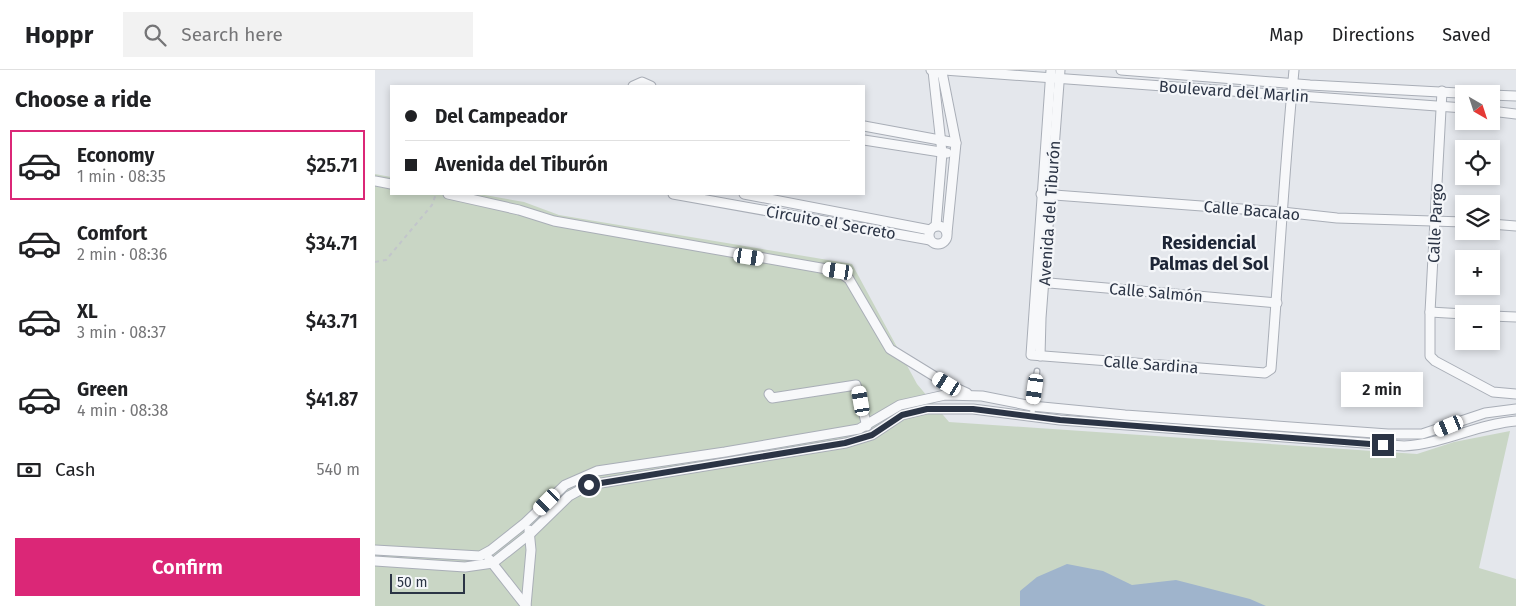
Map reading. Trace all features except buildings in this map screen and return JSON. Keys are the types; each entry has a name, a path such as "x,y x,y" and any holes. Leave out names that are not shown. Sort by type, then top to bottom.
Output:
{"street":[{"name":"Boulevard del Marlin","path":"1121,70 1292,84 1455,92"},
{"path":"1277,303 1282,212 1294,70"},
{"name":"Boulevard del Marlin","path":"937,71 1050,73 1455,108"},
{"path":"937,71 956,143 947,233 943,243 936,244 930,240 942,153 937,71"},
{"name":"Avenida del Tiburón","path":"1035,355 1048,164 1050,73"},
{"name":"Avenida del Tiburón","path":"1049,138 1060,74"},
{"path":"635,85 642,82 649,85"},
{"name":"Calle Pargo","path":"1442,91 1430,312 1430,356 1435,361 1493,392 1516,394"},
{"path":"1500,95 1516,96"},
{"path":"1500,113 1516,114"},
{"path":"865,126 956,143"},
{"path":"865,140 955,154"},
{"path":"375,181 390,184"},
{"path":"452,195 519,210 555,221 838,271 849,279 890,349 947,384 973,396 975,400 973,409"},
{"name":"Circuito el Secreto","path":"679,195 930,240"},
{"name":"Circuito el Secreto","path":"750,195 933,228"},
{"name":"Calle Bacalao","path":"1046,195 1282,212 1337,218 1455,221"},
{"path":"786,214 789,201"},
{"path":"1500,225 1516,226"},
{"path":"933,228 943,227 947,233"},
{"name":"Calle Salmón","path":"1039,282 1277,303"},
{"name":"Calle Sardina","path":"1035,355 1265,373 1271,369 1277,303"},
{"path":"1430,312 1455,313"},
{"path":"1500,316 1516,317"},
{"path":"947,384 945,395 949,409"},
{"path":"769,394 773,398 856,385 867,426"},
{"path":"375,550 466,556 486,554 525,523 555,493 572,481 597,471 778,443 867,426 900,404 945,395 973,396 1032,406 1195,420 1346,431 1422,434 1485,413 1516,409"},
{"path":"375,561 465,567 493,563 531,533 569,496 579,490 603,482 862,439 872,435 892,420 913,411 973,409 1031,416 1195,430 1420,445 1441,441 1491,424 1516,421"},
{"path":"1195,420 1195,430"},
{"path":"1345,441 1346,431"},
{"path":"778,443 779,454"},
{"path":"635,466 637,477"},
{"path":"525,523 531,533 526,606"},
{"path":"486,554 526,606"}],"lane":[{"path":"1031,416 1037,371"}],"path":[{"path":"375,262 386,260 433,205 436,195"}],"green space":[{"path":"375,174 390,177 390,195 485,195 524,202 559,215 852,264 917,384 949,422 1417,454 1454,442 1510,431 1479,568 1516,579 1516,606 375,606"}],"water":[{"path":"1067,564 1103,571 1132,585 1176,580 1250,599 1266,606 1020,606 1020,591 1037,577"}],"district":[{"name":"Residencial Palmas del Sol","path":"1209,253"}],"route":[{"path":"589,485 845,443 872,435 902,415 927,409 973,409 1060,420 1383,445"}]}
